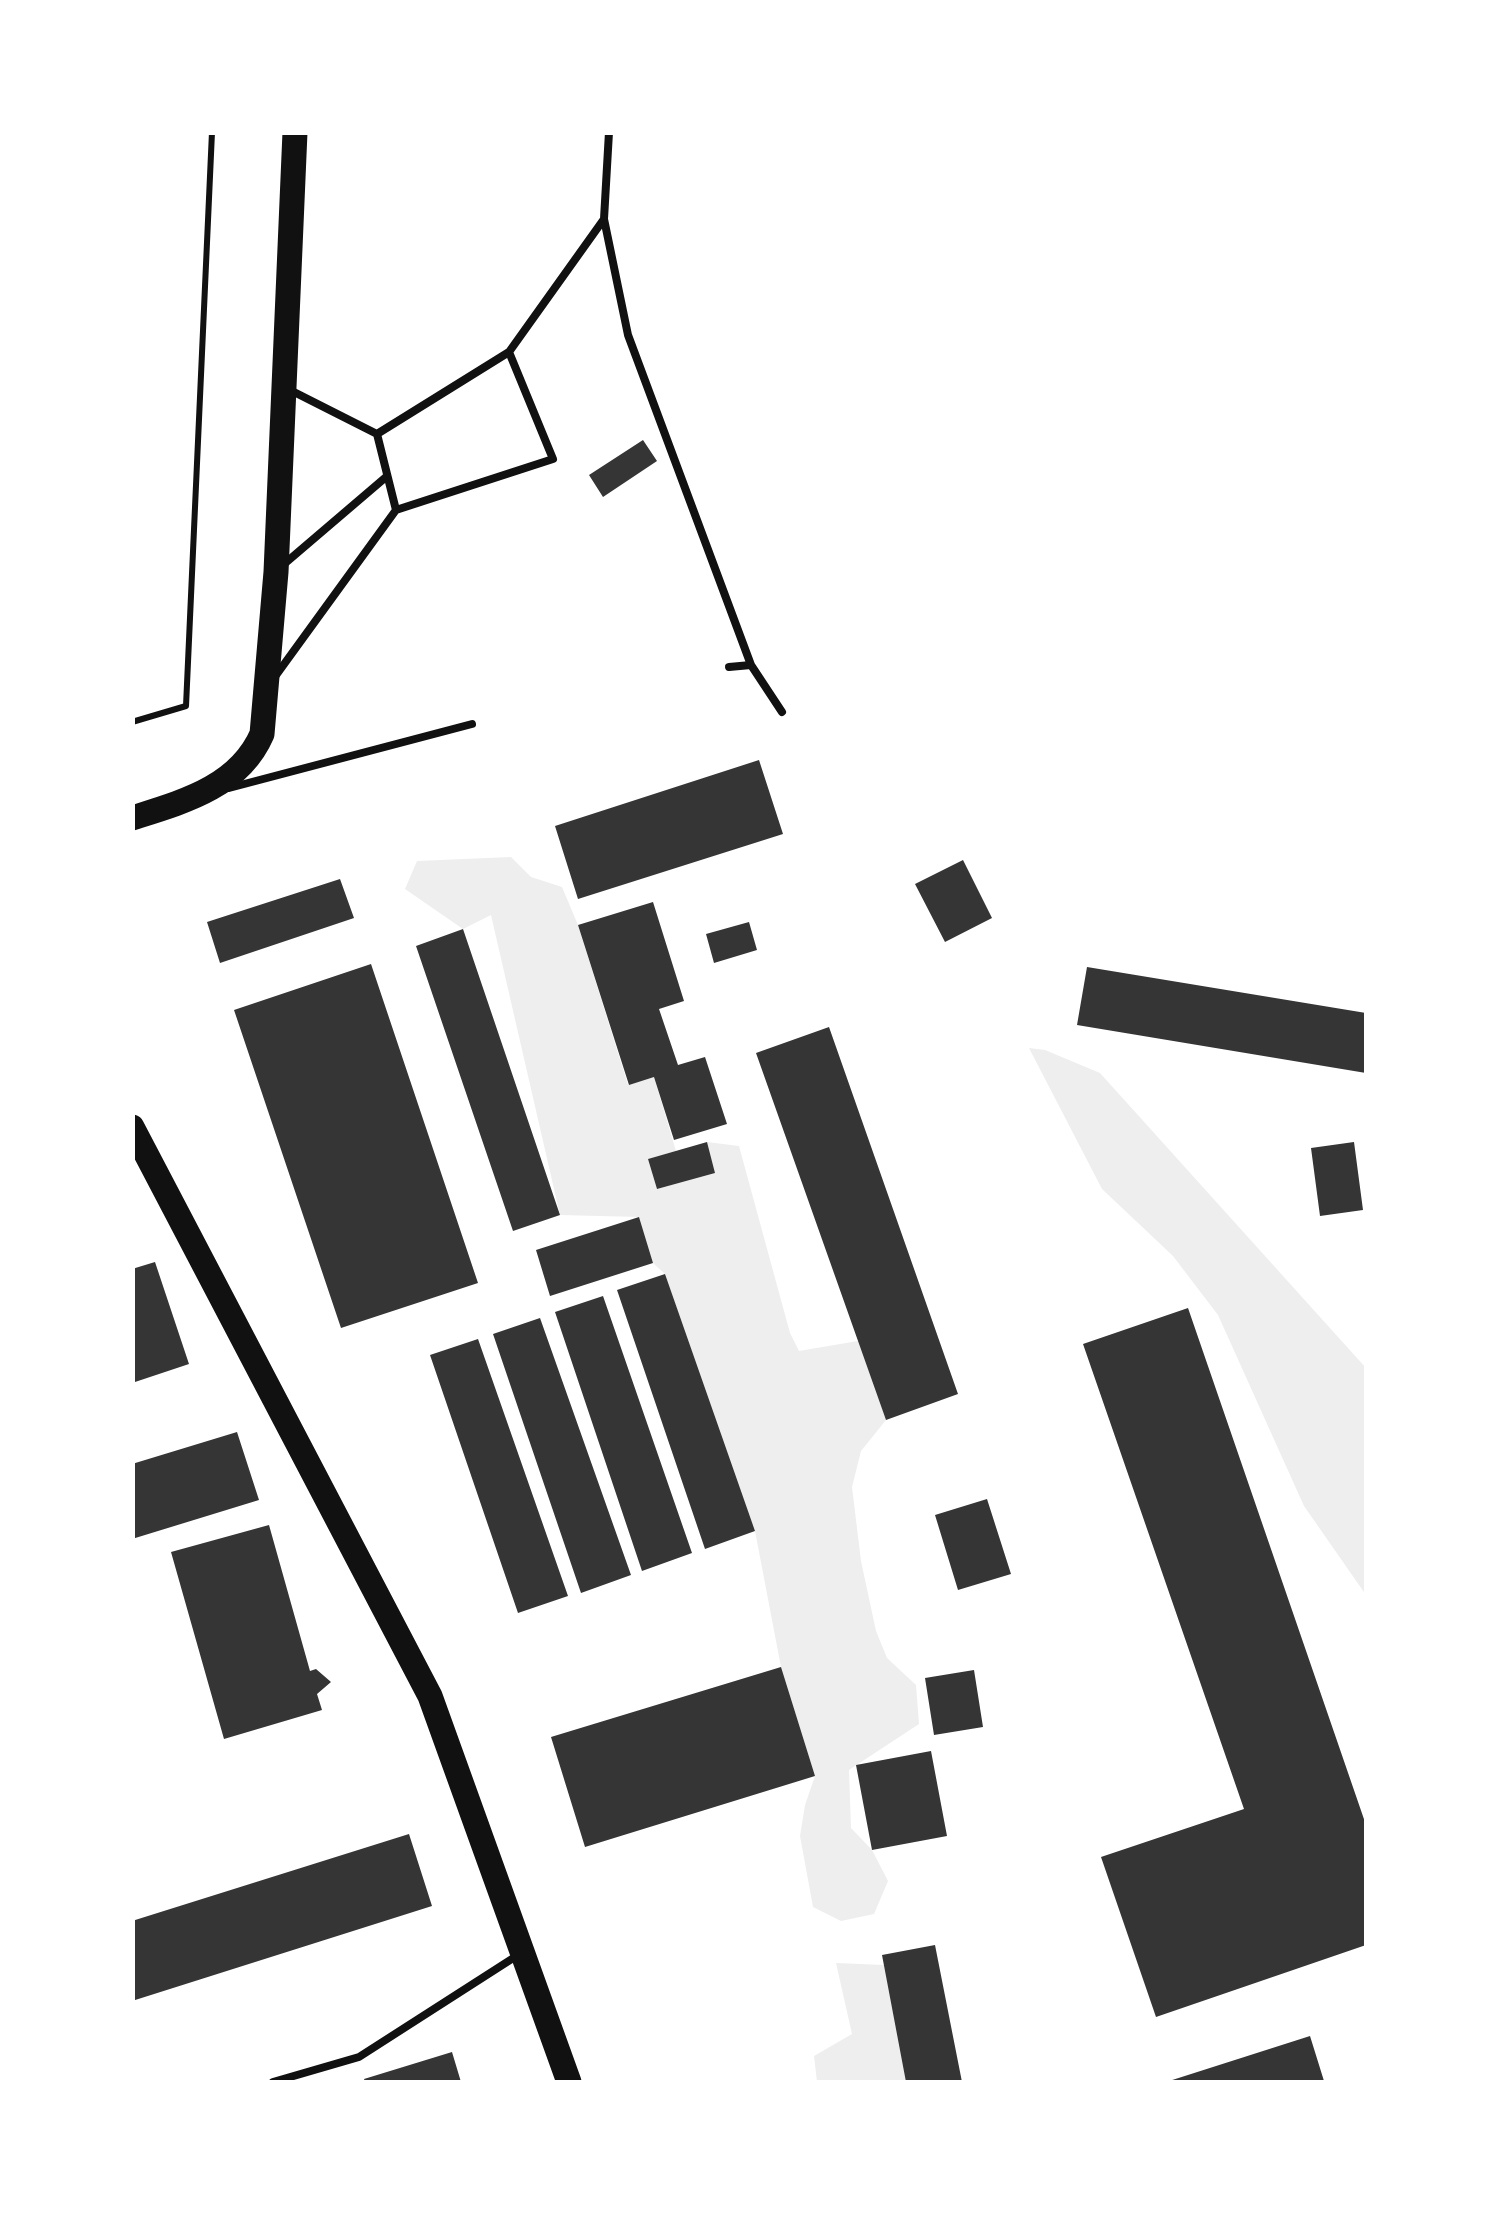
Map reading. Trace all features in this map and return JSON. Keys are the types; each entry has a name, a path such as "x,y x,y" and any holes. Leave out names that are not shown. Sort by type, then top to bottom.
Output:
{"main road":[{"path":"132,818 205,794 256,749 266,718 295,132"},
{"path":"132,1128 430,1696 569,2082"}],"lane":[{"path":"609,132 604,219 628,336 752,666 782,712"},
{"path":"377,434 509,352 604,219"},
{"path":"268,685 396,510 553,459 509,352"},
{"path":"285,388 377,434"},
{"path":"377,434 396,510"},
{"path":"276,572 386,477"},
{"path":"730,667 752,666"},
{"path":"205,794 472,724"},
{"path":"273,2082 360,2057 522,1952"}],"path":[{"path":"132,722 186,706 212,132"}],"shaded area":[{"path":"511,857 531,877 562,887 578,925 628,1085 654,1077 676,1151 648,1159 657,1189 715,1173 707,1142 739,1146 790,1333 799,1351 858,1341 886,1420 861,1451 852,1487 861,1561 876,1631 887,1658 916,1685 919,1724 849,1770 851,1828 872,1850 888,1881 874,1914 841,1921 813,1907 800,1836 815,1776 781,1667 755,1531 665,1274 653,1263 639,1217 560,1215 491,915 463,929 405,889 417,861"},
{"path":"1029,1048 1045,1050 1100,1073 1366,1368 1366,1595 1304,1506 1218,1315 1173,1256 1102,1189"},
{"path":"836,1963 884,1965 906,2082 817,2082 814,2056 852,2034"}],"building":[{"path":"643,440 657,461 603,497 589,475"},
{"path":"759,760 783,834 578,899 555,826"},
{"path":"963,860 992,918 945,942 915,884"},
{"path":"340,879 354,918 220,963 207,922"},
{"path":"653,902 684,1001 659,1009 678,1065 705,1057 727,1124 674,1140 654,1077 629,1085 578,925"},
{"path":"749,922 757,950 714,963 706,934"},
{"path":"463,929 560,1215 513,1231 416,946"},
{"path":"371,964 478,1283 341,1328 234,1010"},
{"path":"1087,967 1366,1013 1366,1073 1077,1025"},
{"path":"829,1027 958,1394 886,1420 756,1053"},
{"path":"707,1142 715,1173 657,1189 648,1159"},
{"path":"1354,1142 1363,1210 1320,1216 1311,1148"},
{"path":"639,1217 653,1263 550,1296 536,1250"},
{"path":"155,1262 189,1364 132,1383 132,1269"},
{"path":"665,1274 755,1531 705,1549 617,1290"},
{"path":"603,1296 692,1553 642,1571 555,1312"},
{"path":"1188,1308 1366,1825 1366,1945 1156,2017 1101,1857 1244,1809 1083,1344"},
{"path":"540,1318 631,1575 581,1593 493,1334"},
{"path":"478,1339 568,1596 518,1613 430,1355"},
{"path":"237,1432 259,1500 132,1539 132,1464"},
{"path":"987,1499 1011,1574 958,1590 935,1515"},
{"path":"269,1525 310,1671 316,1669 331,1682 317,1694 322,1710 224,1739 171,1552"},
{"path":"781,1667 815,1776 585,1847 551,1737"},
{"path":"974,1670 983,1727 934,1735 925,1678"},
{"path":"931,1751 947,1836 872,1850 856,1765"},
{"path":"409,1834 432,1906 132,2001 132,1921"},
{"path":"935,1945 962,2082 906,2082 882,1955"},
{"path":"1310,2036 1324,2081 1166,2082"},
{"path":"452,2052 461,2082 364,2079"}]}
